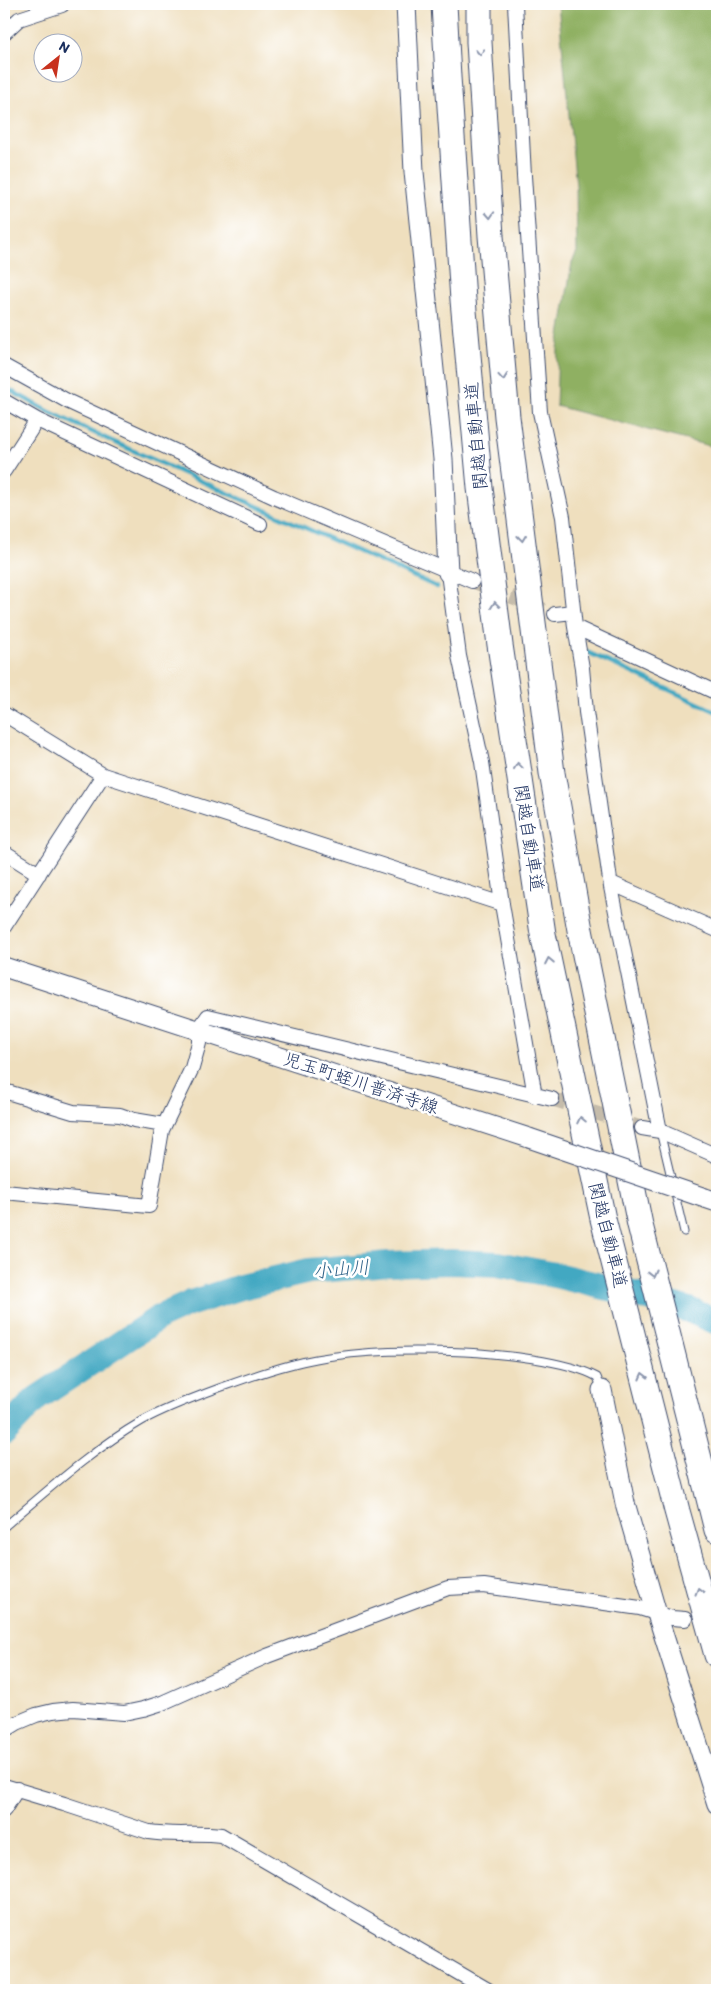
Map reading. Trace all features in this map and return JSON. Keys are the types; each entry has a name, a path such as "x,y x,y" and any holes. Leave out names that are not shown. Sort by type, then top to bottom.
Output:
{"highway":[{"name":"関越自動車道","path":"444,4 463,300 480,488 495,606 543,934 603,1219 677,1512 717,1654"},
{"name":"関越自動車道","path":"478,4 491,236 507,417 551,764 580,930 640,1225 717,1530"}],"street":[{"path":"4,32 34,9 64,4"},
{"path":"406,4 414,172 443,458 448,573 459,656 482,762 502,904 535,1096"},
{"path":"516,4 524,176 540,412 563,517 586,712 611,883 660,1131"},
{"path":"4,366 69,402 274,497 448,573 472,581"},
{"path":"4,401 37,420 260,524"},
{"path":"4,471 37,420"},
{"path":"555,614 573,612"},
{"path":"575,627 717,693"},
{"path":"4,714 103,775 502,904"},
{"path":"4,927 103,775"},
{"path":"4,852 39,874"},
{"path":"611,883 717,930"},
{"name":"児玉町蛭川普済寺線","path":"4,967 199,1029 711,1200"},
{"path":"4,1192 148,1206 164,1125 192,1068 199,1043 199,1029 208,1016 552,1099"},
{"path":"5,1094 32,1098 73,1112 120,1115 134,1120 164,1125"},
{"path":"642,1128 660,1131 717,1156"},
{"path":"602,1390 625,1503 657,1614 717,1804"},
{"path":"4,1731 17,1722 53,1711 73,1709 124,1713 149,1707 268,1656 448,1588 484,1586 640,1608 672,1618 685,1619"},
{"path":"4,1810 10,1788 149,1832 221,1835 488,1990"}],"lane":[{"path":"660,1131 684,1232"},
{"path":"4,1527 103,1447 143,1421 212,1390 284,1366 357,1353 394,1351 490,1353 542,1361 589,1373 597,1377 602,1390"}],"green space":[{"path":"558,4 717,4 717,448 556,406 558,348 572,262 577,252 576,186"}],"waterway":[{"path":"4,387 48,411 105,438 437,587"},
{"path":"587,652 717,712"},
{"name":"小山川","path":"4,1433 36,1399 160,1317 191,1303 241,1287 309,1271 388,1264 452,1262 497,1264 555,1275 638,1295 689,1310 717,1322"}],"tunnel":[{"path":"472,581 555,614"},
{"path":"552,1099 642,1128"}]}
